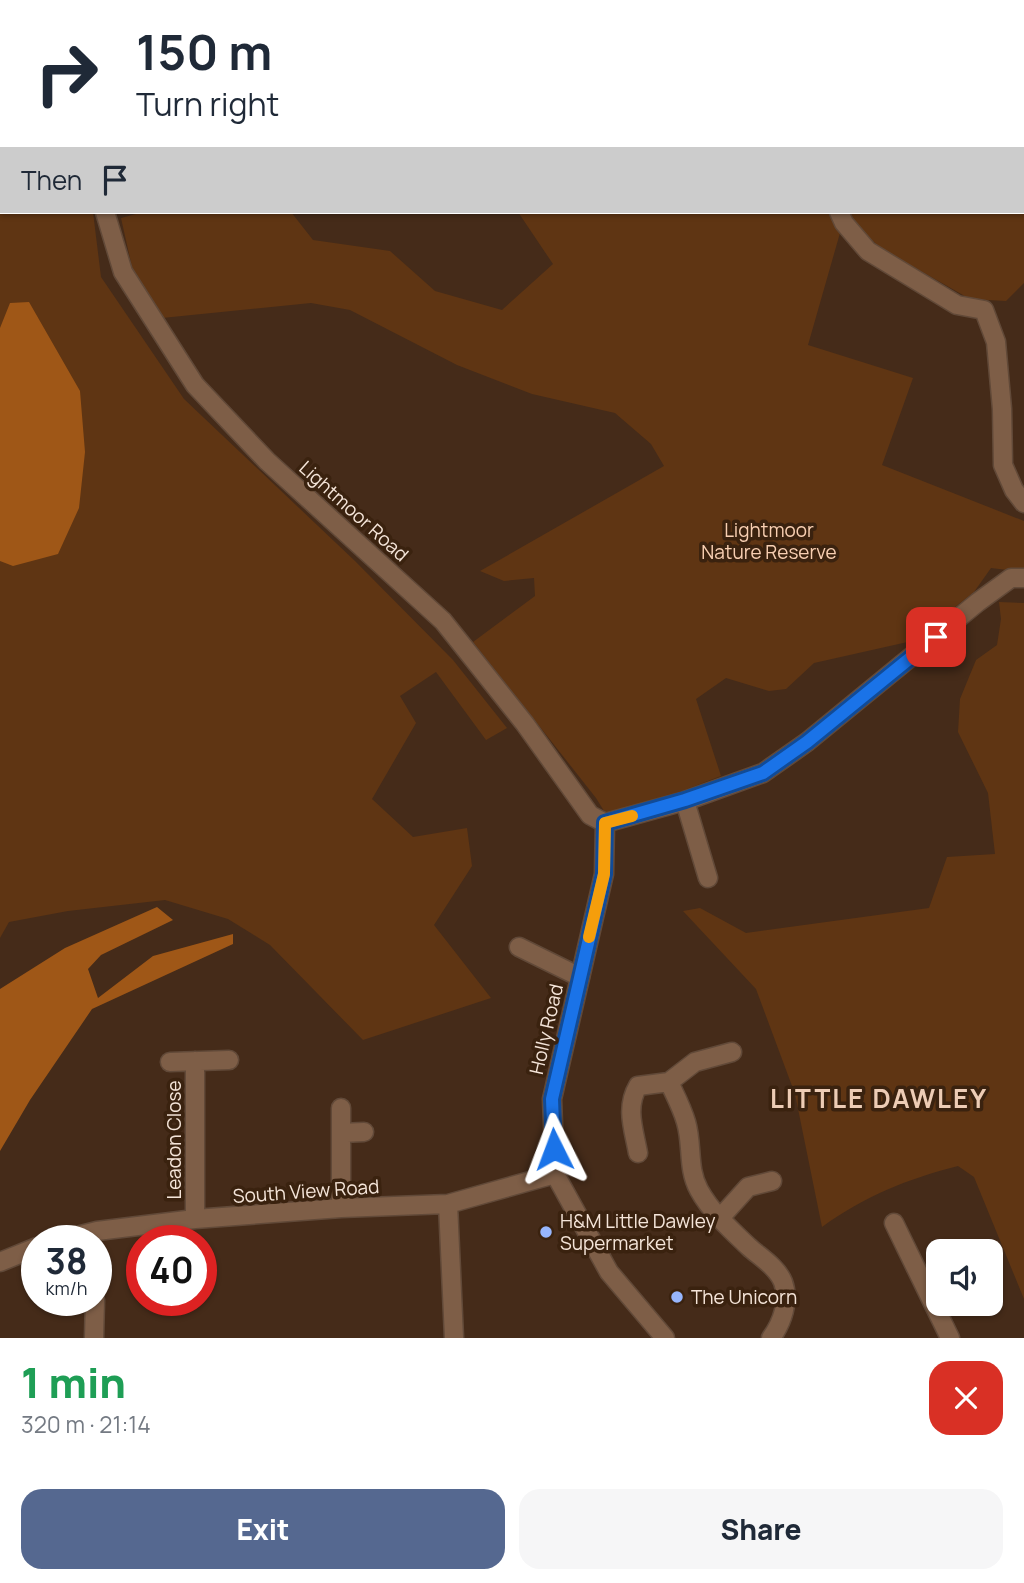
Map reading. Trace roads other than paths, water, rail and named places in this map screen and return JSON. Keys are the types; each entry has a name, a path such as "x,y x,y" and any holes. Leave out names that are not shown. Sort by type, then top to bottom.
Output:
{"street":[{"name":"Lightmoor Road","path":"106,214 123,272 195,385 267,461 443,621 524,724 590,815 605,823"},
{"path":"840,214 844,223 868,251 957,304 984,310 996,342 1002,409 1003,465 1014,490 1024,503"},
{"path":"605,823 685,800 763,773 807,742 978,602 1011,578 1024,578"},
{"path":"685,800 708,878"},
{"name":"Holly Road","path":"605,823 604,874 552,1099 555,1174 610,1272 665,1338"},
{"path":"519,947 580,977"},
{"path":"638,1153 630,1112 631,1098 638,1086 659,1081 669,1082 695,1062 732,1052"},
{"name":"Leadon Close","path":"170,1062 229,1060"},
{"name":"Leadon Close","path":"195,1061 195,1219"},
{"path":"669,1082 686,1121 692,1176 700,1192 720,1218 772,1267 782,1281 784,1312 779,1327 771,1338"},
{"path":"341,1108 341,1208"},
{"path":"341,1133 364,1132"},
{"name":"South View Road","path":"112,1233 195,1219 341,1208 448,1204 555,1174"},
{"path":"720,1218 748,1187 772,1181"},
{"path":"448,1204 454,1338"},
{"path":"894,1223 942,1334"},
{"path":"0,1262 21,1253"},
{"path":"94,1338 95,1316"}],"place":[{"name":"H&M Little Dawley Supermarket","path":"546,1232"},
{"name":"The Unicorn","path":"677,1297"}],"district":[{"name":"LITTLE DAWLEY","path":"879,1099"}],"park label":[{"name":"Lightmoor Nature Reserve","path":"769,541"}]}
